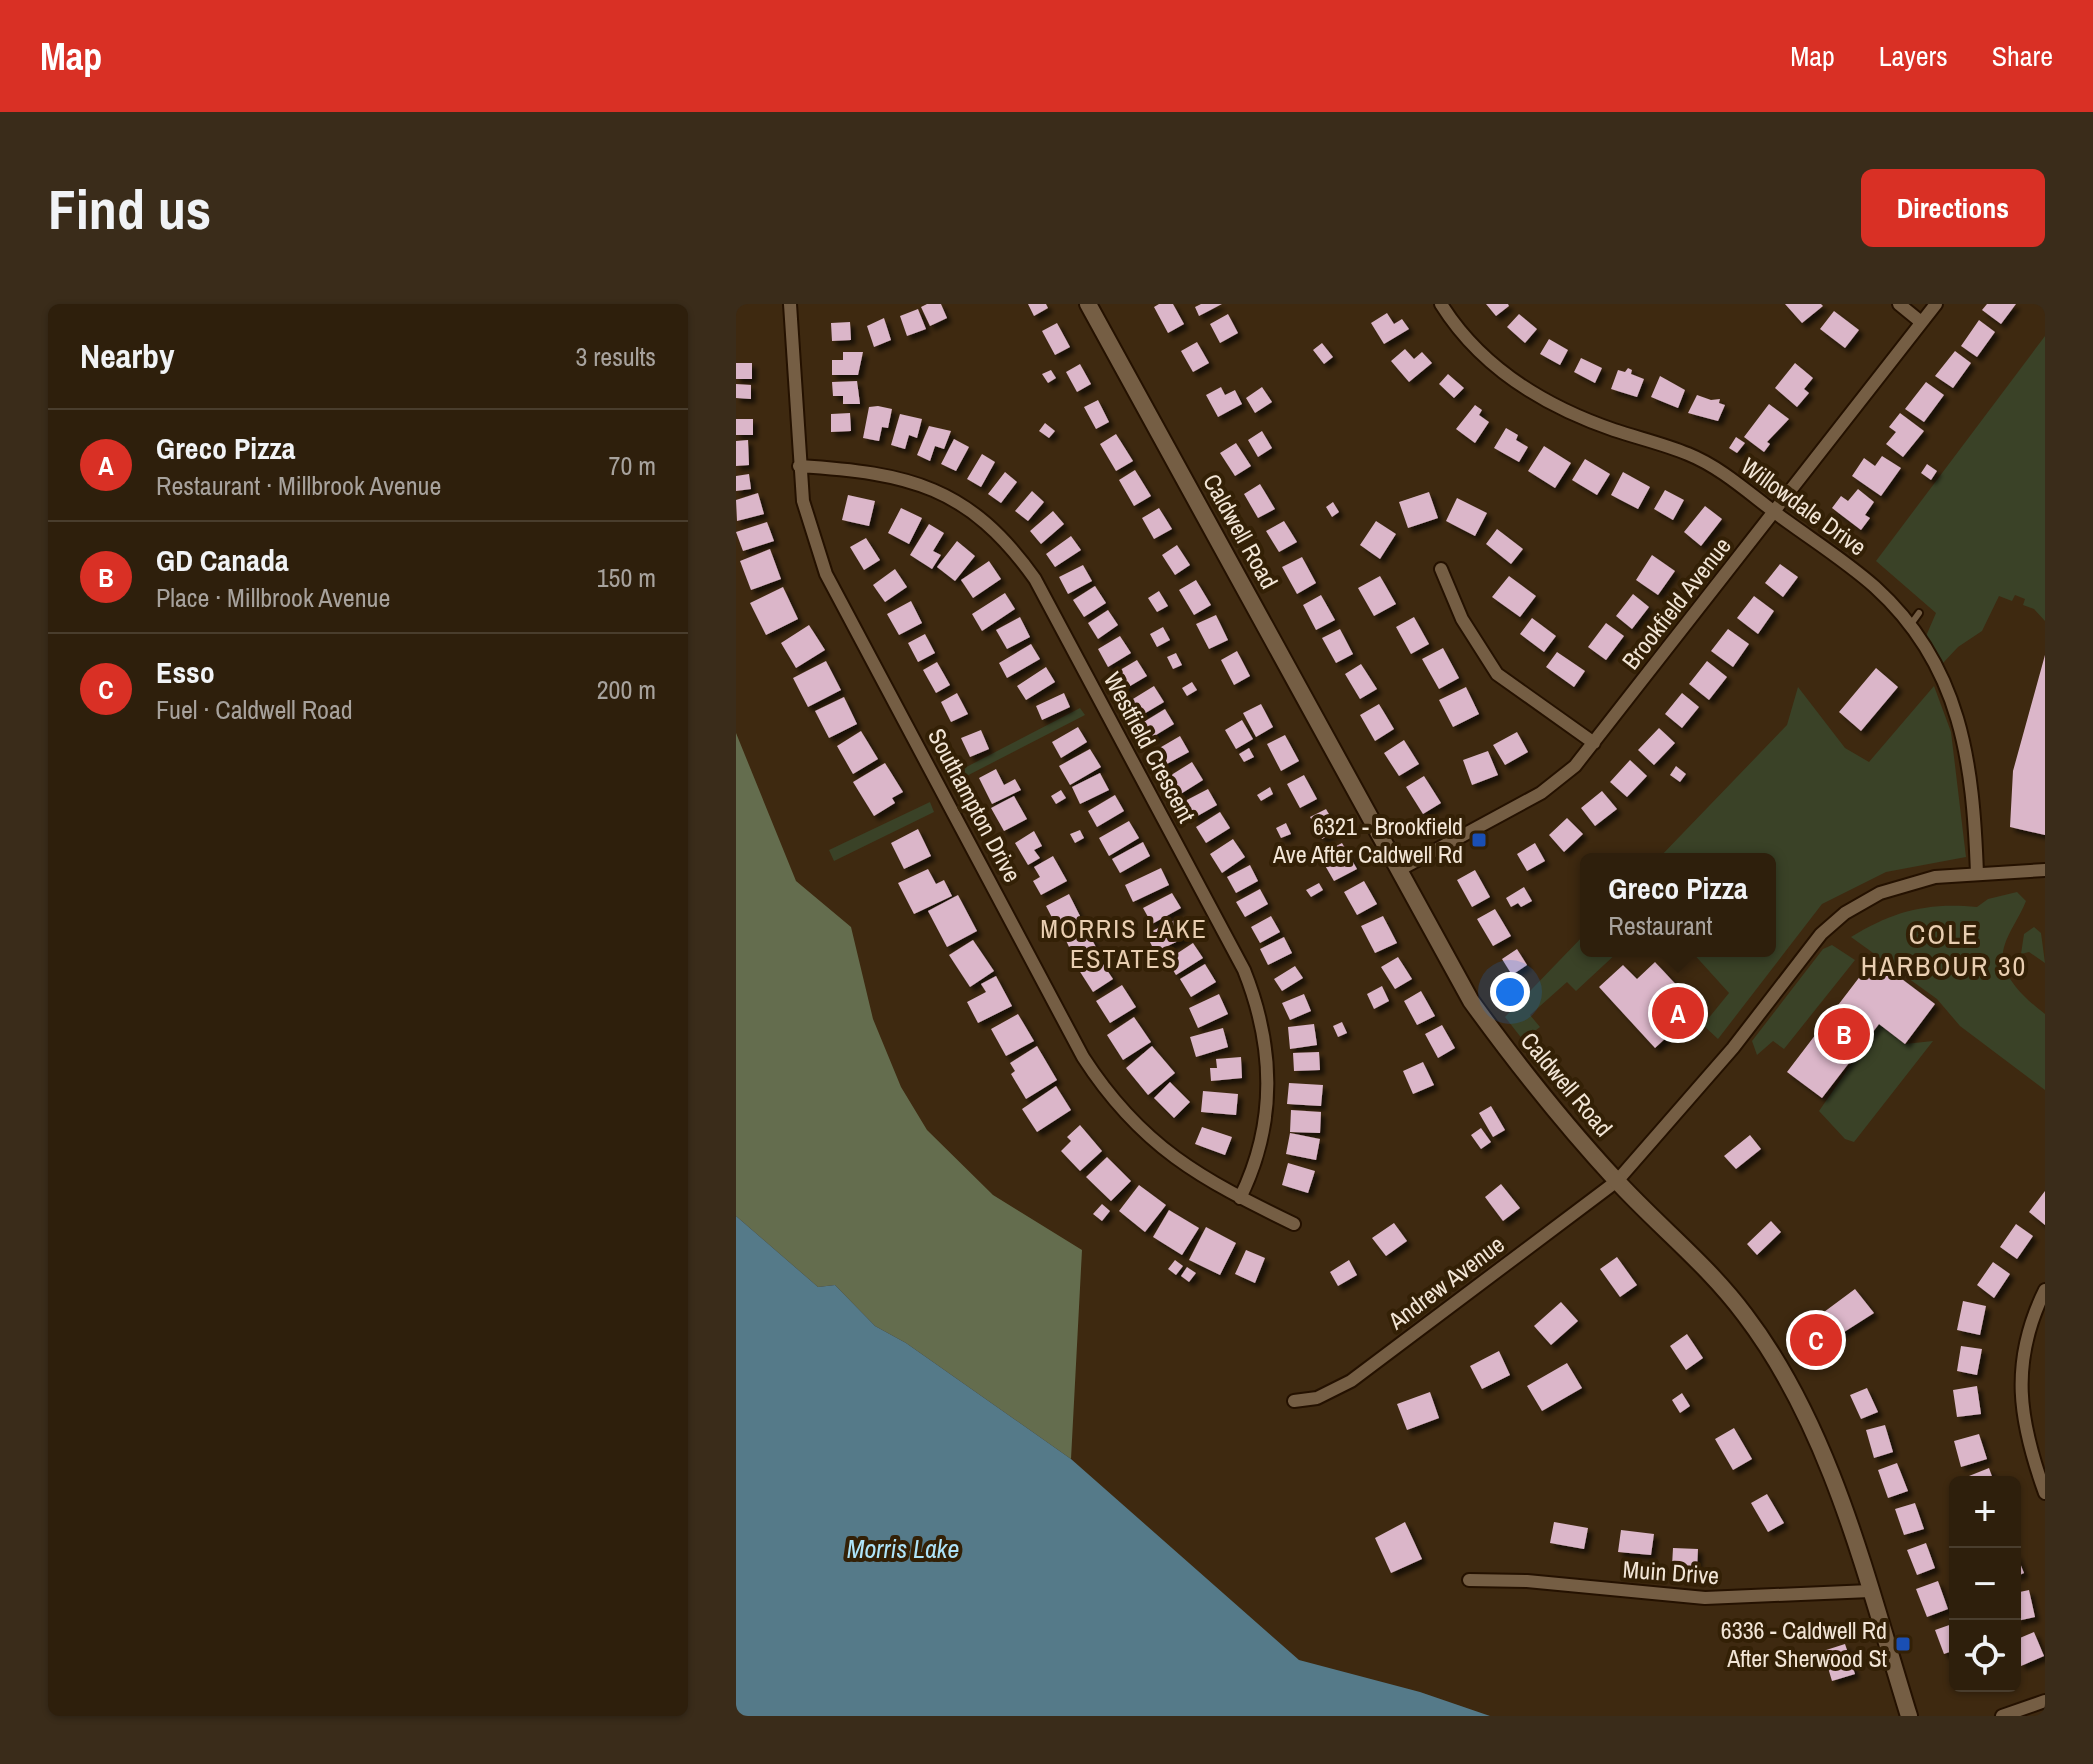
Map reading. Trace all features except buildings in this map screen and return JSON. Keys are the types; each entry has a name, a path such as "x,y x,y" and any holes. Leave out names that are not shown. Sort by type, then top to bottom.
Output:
{"street":[{"name":"Southampton Drive","path":"790,304 803,501 826,574 1083,1057 1116,1103 1156,1144 1191,1171 1294,1224"},
{"name":"Caldwell Road","path":"1088,304 1471,1001 1510,1054 1617,1181 1684,1244 1724,1289 1781,1368 1836,1493 1909,1716"},
{"name":"Willowdale Drive","path":"1441,304 1478,351 1529,392 1578,416 1711,465 1855,570 1911,624 1946,681 1960,721 1972,797 1977,874"},
{"path":"1899,304 1921,322"},
{"name":"Brookfield Avenue","path":"1399,870 1541,793 1563,777 1594,743 1936,304"},
{"name":"Westfield Crescent","path":"799,466 876,472 928,486 952,498 992,526 1008,541 1035,579 1237,957 1257,1001 1268,1049 1269,1088 1261,1138 1240,1198"},
{"path":"1441,569 1466,627 1497,674 1594,743"},
{"name":"Andrew Avenue","path":"1294,1401 1317,1398 1351,1381 1617,1181 1733,1048 1821,934 1845,913 1895,887 1935,877 2045,870"},
{"path":"2045,1290 2041,1309 2028,1337 2021,1398 2023,1425 2045,1493"},
{"name":"Muin Drive","path":"1469,1580 1527,1581 1705,1598 1870,1591"},
{"path":"2002,1716 2045,1701"}],"lane":[{"path":"1911,624 1919,613"}],"green space":[{"path":"2045,336 2045,621 2034,609 2023,605 2025,599 2015,595 2012,601 1999,596 1982,631 1958,647 1943,663 1923,643 1936,613 1876,561"},
{"path":"1934,686 1951,732 1966,857 1886,872 1822,904 1718,1039 1703,1025 1729,993 1696,957 1776,957 1776,853 1664,853 1787,725 1798,687 1845,748 1869,762"},
{"path":"1080,708 1085,715 953,783 949,776"},
{"path":"736,733 796,881 851,927 873,1019 901,1087 927,1130 993,1195 1082,1250 1071,1459 906,1343 875,1326 835,1285 818,1287 736,1216"},
{"path":"930,802 934,812 834,861 829,850"},
{"path":"2017,892 2026,901 2004,947 2004,967 2015,985 2045,1014 2045,1090 1960,1026 1937,999 1851,937 1911,910 1943,906 1977,907 1988,899"},
{"path":"2034,927 2041,933 2045,963 2029,952 2021,954 2024,934"},
{"path":"1580,939 1580,957 1613,957 1576,991 1567,982 1530,1015 1540,1027 1523,1040 1505,1017"},
{"path":"1832,945 1855,960 1784,1049 1773,1041 1757,1055 1752,1041 1823,949"},
{"path":"1879,1024 1905,1044 1933,1041 1854,1142 1845,1139 1819,1111"}],"water":[{"name":"Morris Lake","path":"736,1216 818,1287 835,1285 875,1326 906,1343 1071,1459 1299,1660 1420,1692 1490,1716 736,1716"}],"place":[{"name":"6321 - Brookfield Ave After Caldwell Rd","path":"1479,840"},
{"name":"Greco Pizza","path":"1678,1013"},
{"name":"GD Canada","path":"1844,1034"},
{"name":"Esso","path":"1816,1340"},
{"name":"6336 - Caldwell Rd After Sherwood St","path":"1903,1644"}],"district":[{"name":"MORRIS LAKE ESTATES","path":"1124,943"},
{"name":"COLE HARBOUR 30","path":"1944,950"}]}
